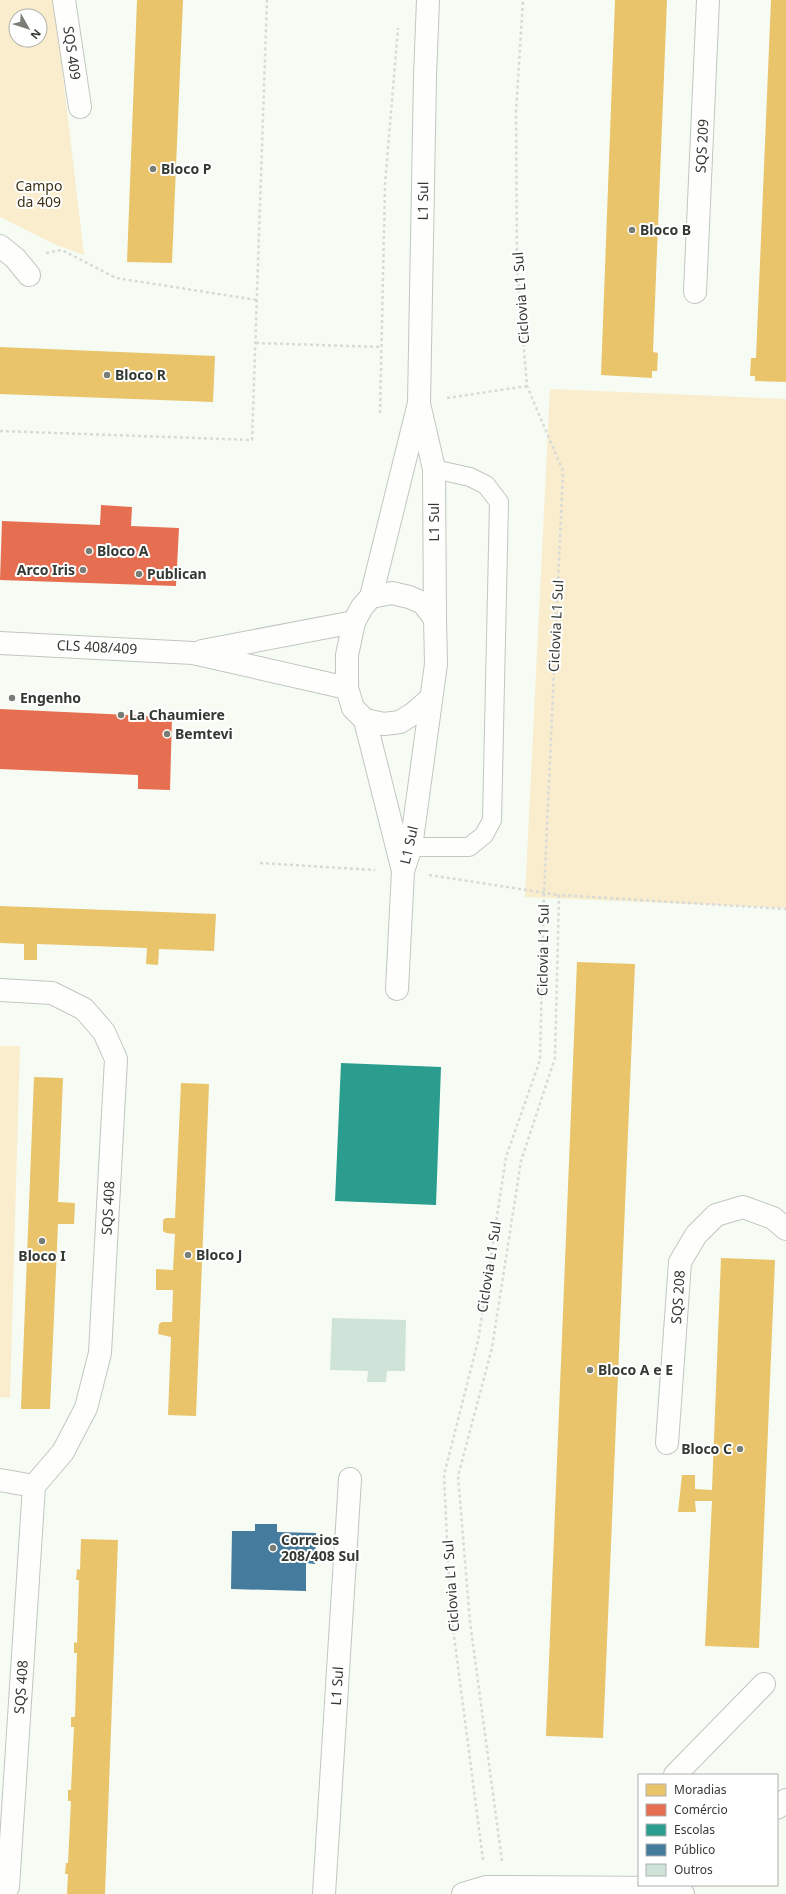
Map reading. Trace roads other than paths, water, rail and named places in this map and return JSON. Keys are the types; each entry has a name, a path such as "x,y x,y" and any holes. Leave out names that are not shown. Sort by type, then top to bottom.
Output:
{"street":[{"name":"SQS 409","path":"64,0 80,107"},
{"name":"L1 Sul","path":"372,597 419,403 428,0"},
{"name":"SQS 209","path":"695,292 708,0"},
{"path":"8,252 29,276"},
{"name":"L1 Sul","path":"419,403 434,469 435,619"},
{"path":"392,593 409,597 423,603 435,619 436,664 430,699 414,713 400,722 384,724 365,720 353,708 347,688 347,655 354,622 362,607 372,597 392,593"},
{"name":"CLS 408/409","path":"193,653 354,622"},
{"name":"CLS 408/409","path":"0,643 193,653 347,688"},
{"name":"L1 Sul","path":"397,989 403,871 411,847 430,699"},
{"name":"L1 Sul","path":"365,720 403,871"},
{"name":"SQS 408","path":"0,990 52,993 84,1009 104,1032 116,1059 100,1353 86,1408 63,1452 34,1486 8,1888"},
{"name":"SQS 208","path":"666,1443 680,1262 696,1235 716,1215 743,1207 773,1218 786,1229"},
{"name":"L1 Sul","path":"324,1894 350,1479"},
{"path":"0,1480 34,1486"},
{"path":"676,1774 764,1684"},
{"path":"778,1807 786,1800"},
{"path":"463,1894 496,1887 639,1887 675,1889"}],"lane":[{"path":"411,847 469,847 484,835 492,820 499,502 486,485 470,477 434,469"}],"place":[{"name":"Bloco P","path":"153,169"},
{"name":"Bloco B","path":"632,230"},
{"name":"Bloco R","path":"107,375"},
{"name":"Bloco A","path":"89,551"},
{"name":"Arco Iris","path":"83,570"},
{"name":"Publican","path":"139,574"},
{"name":"Engenho","path":"12,698"},
{"name":"La Chaumiere","path":"121,715"},
{"name":"Bemtevi","path":"167,734"},
{"name":"Bloco I","path":"42,1241"},
{"name":"Bloco J","path":"188,1255"},
{"name":"Bloco A e E","path":"590,1370"},
{"name":"Bloco C","path":"740,1449"},
{"name":"Correios 208/408 Sul","path":"273,1548"}],"park label":[{"name":"Campo da 409","path":"39,194"}]}
